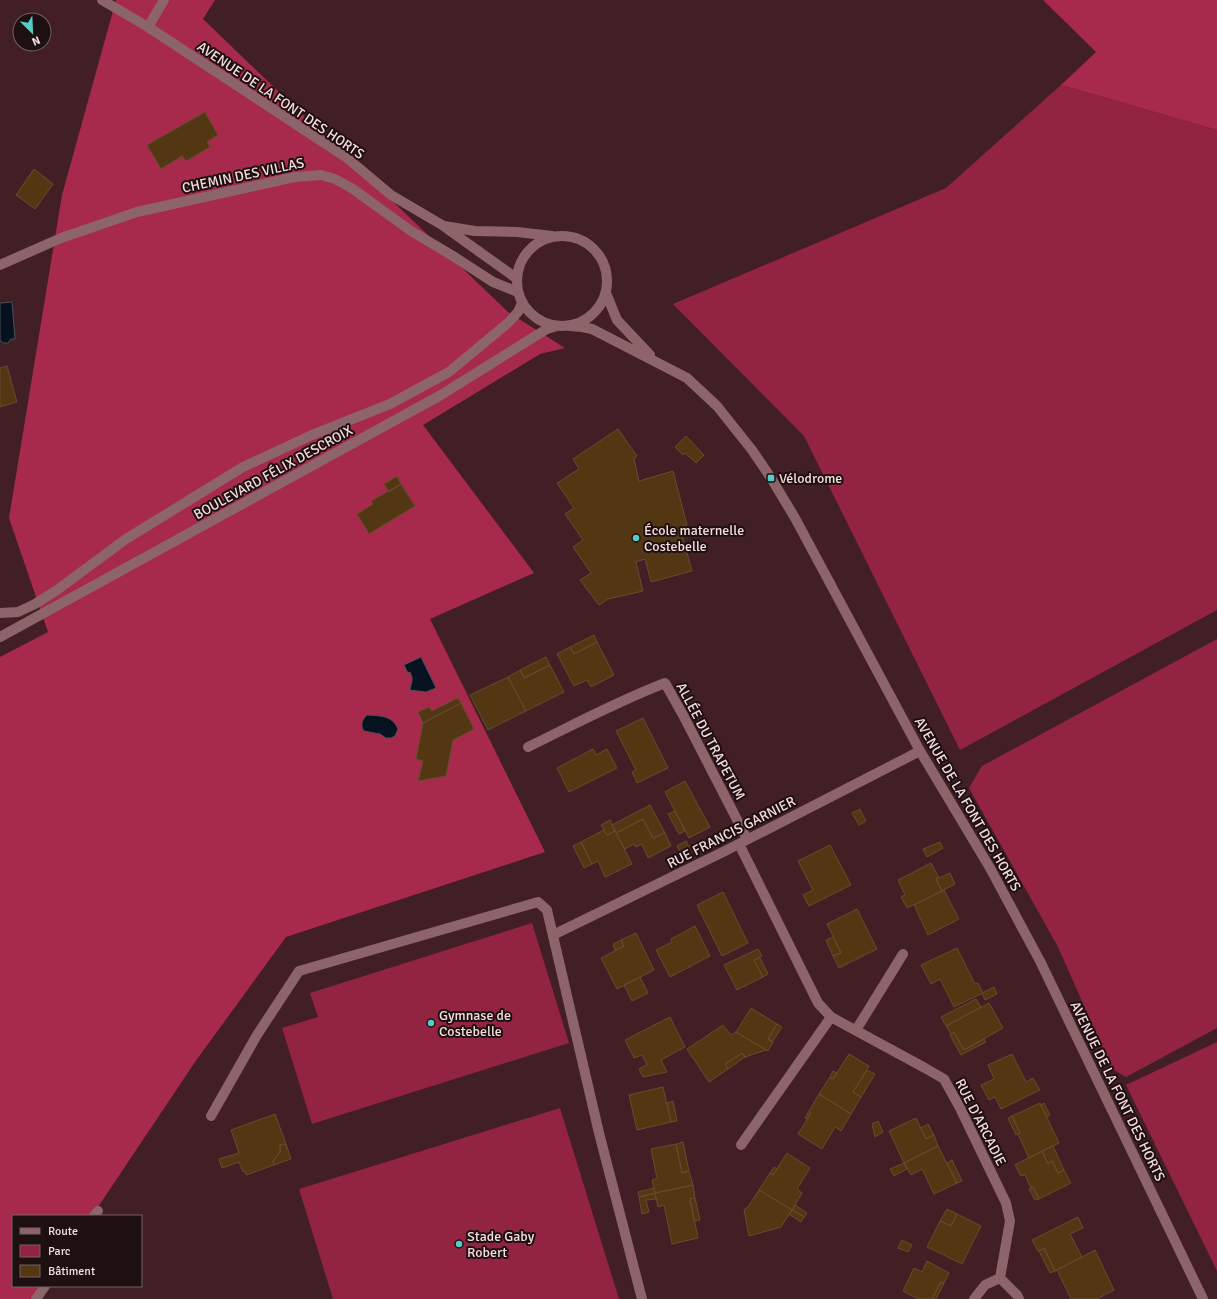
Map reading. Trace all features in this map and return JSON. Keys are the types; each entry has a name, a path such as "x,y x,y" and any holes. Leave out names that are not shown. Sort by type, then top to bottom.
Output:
{"street":[{"name":"AVENUE DE LA FONT DES HORTS","path":"102,0 148,27 346,158 392,195 442,225 516,278"},
{"path":"148,27 164,0"},
{"name":"CHEMIN DES VILLAS","path":"0,265 62,238 137,212 295,177 321,175 336,179 412,231 493,282 518,292"},
{"name":"AVENUE DE LA FONT DES HORTS","path":"442,225 475,231 517,232 553,236"},
{"path":"553,236 566,236 579,239 590,245 599,255 605,267 607,280 606,293 602,302 596,311 588,318 580,323 570,326 556,326 540,321 533,316 522,303 518,292 516,278 522,259 535,244 553,236"},
{"name":"AVENUE DE LA FONT DES HORTS","path":"606,293 617,320 656,361"},
{"name":"BOULEVARD FÉLIX DESCROIX","path":"0,613 18,612 35,604 57,590 126,539 243,467 312,435 390,404 449,372 509,322 518,312 522,303"},
{"name":"BOULEVARD FÉLIX DESCROIX","path":"0,637 416,410 460,384 537,334 556,326"},
{"name":"AVENUE DE LA FONT DES HORTS","path":"570,326 592,329 687,378 717,406 772,478 920,751 990,868 1040,961 1202,1299"},
{"name":"ALLÉE DU TRAPETUM","path":"528,747 633,696 665,683 683,715 743,842"},
{"name":"RUE FRANCIS GARNIER","path":"553,935 743,842 920,751"},
{"name":"RUE D'ARCADIE","path":"743,842 818,1002 831,1017 944,1079 960,1108 1006,1203 1010,1221 1000,1278"},
{"path":"211,1116 257,1034 299,971 538,902 547,910 599,1133 642,1299"},
{"path":"856,1030 903,954"},
{"path":"741,1145 831,1017"},
{"path":"974,1299 985,1285 1000,1278 1019,1299"},
{"path":"36,1299 44,1287"}],"green space":[{"path":"1061,85 1217,130 1217,610 960,750 804,436 673,304 946,188"},
{"path":"1217,639 1217,1028 1126,1077 1112,1069 1058,947 969,788 982,766"},
{"name":"Gymnase de Costebelle","path":"532,923 569,1043 312,1124 282,1028 318,1017 310,993"},
{"path":"1217,1042 1217,1271 1126,1085"},
{"name":"Stade Gaby Robert","path":"560,1108 619,1299 333,1299 299,1189"}],"shaded area":[{"path":"116,0 215,0 203,19 508,312 565,348 540,354 423,425 534,573 430,619 545,852 286,937 195,1062 93,1215 12,1215 12,1287 44,1287 36,1299 0,1299 0,657 48,632 9,518 62,195"},
{"path":"1043,0 1217,0 1217,130 1061,85 1096,52"}],"water":[{"path":"12,302 15,339 11,339 8,343 3,343 0,340 0,303"},
{"path":"421,657 436,688 426,692 410,690 412,677 404,665"},
{"path":"367,715 385,717 392,721 398,729 395,736 386,738 380,734 364,731 362,723"}],"building":[{"path":"205,112 218,135 207,142 210,147 186,161 182,156 161,169 147,145"},
{"path":"34,169 53,184 35,209 16,195"},
{"path":"7,366 17,402 0,407 0,368"},
{"path":"618,429 637,456 634,459 639,481 673,471 687,525 680,527 692,571 651,582 645,559 636,562 643,591 608,599 599,605 580,580 591,573 573,547 583,540 565,514 574,508 557,483 579,469 573,459"},
{"path":"686,436 704,455 696,463 685,453 683,455 675,447"},
{"path":"397,476 401,484 389,492 384,484"},
{"path":"401,484 415,506 369,534 357,514 373,504 371,501"},
{"path":"594,635 597,642 574,654 570,647"},
{"path":"597,642 614,675 591,687 587,680 574,686 557,654 570,647 574,654"},
{"path":"546,657 550,665 524,678 520,670"},
{"path":"550,665 564,692 526,711 508,677 520,670 524,678"},
{"path":"508,677 526,711 488,730 470,695"},
{"path":"458,698 461,703 423,723 418,712 429,707 432,711"},
{"path":"461,703 474,729 453,740 446,776 418,781 423,761 416,759 423,723"},
{"path":"643,718 668,768 637,783 632,772 636,770 616,731"},
{"path":"593,749 596,755 607,749 617,768 569,792 557,768"},
{"path":"685,781 710,827 689,838 665,792"},
{"path":"650,805 665,833 653,838 643,819 616,833 612,825"},
{"path":"860,809 866,821 859,825 852,813"},
{"path":"675,811 685,831 679,834 668,814"},
{"path":"643,819 653,838 665,833 671,846 648,858 642,844 636,847 634,844 625,849 616,833"},
{"path":"610,820 615,831 607,835 601,825"},
{"path":"604,830 607,835 615,831 632,864 605,877 598,861 592,864 581,842"},
{"path":"686,841 690,849 681,853 677,846"},
{"path":"581,842 592,864 584,868 573,846"},
{"path":"940,842 943,848 927,857 923,849"},
{"path":"830,845 851,885 809,906 803,895 813,890 798,861"},
{"path":"931,863 939,878 936,879 942,891 907,908 901,897 905,895 898,880"},
{"path":"950,873 955,884 942,891 936,879"},
{"path":"944,890 959,919 928,935 914,905"},
{"path":"723,892 748,943 722,956 697,905"},
{"path":"857,909 877,949 839,968 833,956 841,953 827,924"},
{"path":"695,926 710,956 670,977 656,950 672,942 671,939"},
{"path":"636,933 654,970 617,989 601,958 624,946 621,940"},
{"path":"833,937 841,953 833,956 826,940"},
{"path":"621,940 624,946 615,950 613,944"},
{"path":"957,948 975,984 978,983 983,993 954,1007 940,979 931,984 921,965"},
{"path":"758,949 762,956 754,960 763,977 737,990 724,965"},
{"path":"760,958 768,974 763,977 754,960"},
{"path":"640,977 648,993 632,1001 624,985"},
{"path":"994,987 997,994 985,1000 982,993"},
{"path":"976,999 981,1007 946,1026 941,1017"},
{"path":"989,1003 1003,1028 964,1050 954,1032 951,1034 946,1026"},
{"path":"751,1008 777,1024 768,1039 773,1042 768,1051 736,1032"},
{"path":"670,1017 685,1047 661,1060 667,1072 643,1077 639,1069 647,1065 642,1055 634,1058 625,1040"},
{"path":"777,1024 782,1027 772,1042 768,1039"},
{"path":"723,1025 731,1035 736,1032 766,1050 745,1057 742,1053 725,1064 728,1069 709,1082 687,1049"},
{"path":"954,1032 964,1050 984,1039 986,1042 961,1055 950,1035"},
{"path":"742,1053 745,1057 728,1069 725,1064"},
{"path":"849,1054 869,1066 853,1092 861,1097 851,1114 819,1094 830,1077 833,1079"},
{"path":"1012,1054 1026,1082 1033,1078 1040,1090 1001,1109 995,1097 989,1100 981,1085 994,1079 988,1065"},
{"path":"867,1070 875,1074 861,1097 853,1092"},
{"path":"833,1071 837,1073 833,1079 830,1077"},
{"path":"663,1087 671,1122 637,1130 629,1095"},
{"path":"819,1094 851,1114 841,1131 835,1127 822,1149 798,1134 811,1113 809,1111"},
{"path":"673,1101 677,1121 671,1122 667,1103"},
{"path":"1040,1103 1059,1143 1029,1158 1012,1116"},
{"path":"1044,1103 1050,1115 1047,1117 1041,1105"},
{"path":"809,1111 811,1113 807,1119 805,1118"},
{"path":"275,1114 286,1144 280,1145 280,1152 273,1161 274,1165 246,1175 245,1171 243,1172 239,1162 222,1168 219,1159 239,1153 231,1130"},
{"path":"1012,1116 1020,1133 1016,1135 1008,1118"},
{"path":"916,1118 926,1139 934,1135 938,1146 904,1163 889,1131"},
{"path":"878,1121 883,1132 875,1137 872,1124"},
{"path":"928,1124 934,1135 926,1139 921,1128"},
{"path":"683,1142 689,1171 682,1173 676,1144"},
{"path":"286,1144 291,1159 274,1165 273,1161 280,1152 280,1145"},
{"path":"676,1144 682,1173 689,1171 693,1185 655,1193 652,1180 657,1178 651,1149"},
{"path":"938,1146 957,1183 934,1194 922,1169 911,1175 904,1163"},
{"path":"1053,1146 1064,1170 1058,1173 1052,1161 1048,1164 1042,1151"},
{"path":"1042,1151 1048,1164 1052,1161 1058,1173 1064,1170 1071,1183 1039,1199 1033,1187 1031,1188 1025,1175 1021,1176 1015,1165"},
{"path":"787,1153 810,1168 797,1189 802,1193 792,1210 759,1190 770,1173 773,1175"},
{"path":"952,1160 962,1181 957,1183 947,1163"},
{"path":"904,1163 907,1169 894,1176 890,1169"},
{"path":"774,1167 777,1169 773,1175 770,1173"},
{"path":"693,1185 695,1198 690,1199 698,1238 672,1244 664,1205 658,1207 655,1193"},
{"path":"1033,1187 1039,1199 1035,1200 1029,1189"},
{"path":"654,1188 655,1193 639,1197 638,1192"},
{"path":"759,1190 792,1210 781,1227 749,1236 744,1210 748,1207"},
{"path":"655,1193 656,1199 646,1200 649,1212 642,1214 639,1197"},
{"path":"695,1198 700,1220 694,1221 690,1199"},
{"path":"795,1205 807,1213 804,1217 792,1210"},
{"path":"947,1209 957,1214 951,1226 940,1221"},
{"path":"792,1210 804,1217 801,1222 789,1214"},
{"path":"957,1214 981,1226 962,1264 927,1247 940,1221 951,1226"},
{"path":"1078,1217 1083,1228 1070,1234 1082,1257 1055,1271 1044,1248 1038,1251 1032,1240"},
{"path":"902,1240 912,1245 908,1252 898,1248"},
{"path":"1044,1248 1055,1271 1050,1273 1039,1251"},
{"path":"1095,1250 1114,1290 1097,1299 1071,1299 1057,1270"},
{"path":"927,1261 949,1273 944,1283 941,1282 932,1299 918,1299 903,1291 914,1268 922,1272"},
{"path":"941,1282 944,1283 936,1299 932,1299"}],"place":[{"name":"Vélodrome","path":"771,478"},
{"name":"École maternelle Costebelle","path":"636,538"},
{"name":"Gymnase de Costebelle","path":"431,1023"},
{"name":"Stade Gaby Robert","path":"459,1244"}]}
